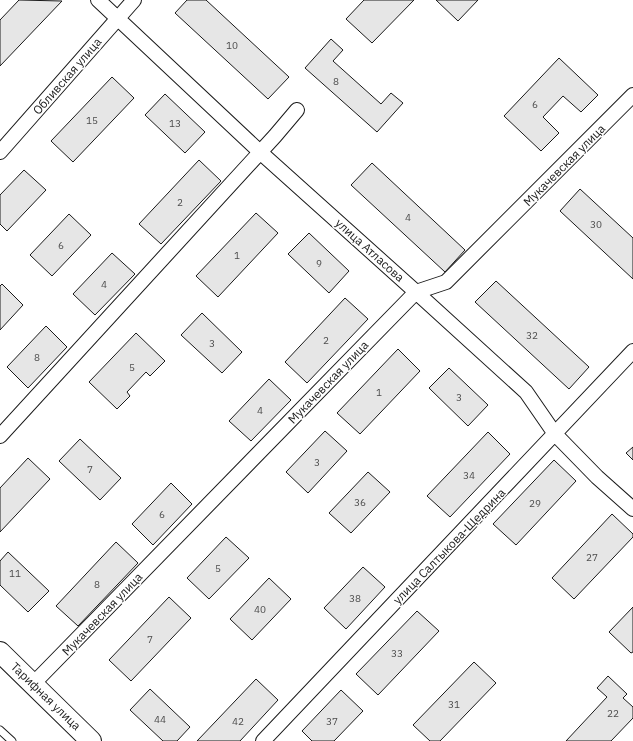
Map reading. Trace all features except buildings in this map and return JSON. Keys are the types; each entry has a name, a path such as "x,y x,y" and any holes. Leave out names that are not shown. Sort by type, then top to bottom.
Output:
{"street":[{"name":"улица Атласова","path":"98,0 260,152 526,392 555,434 597,477 633,509"},
{"name":"Обливская улица","path":"0,152 134,0"},
{"name":"Мукачевская улица","path":"33,684 416,292 446,282 633,95"},
{"path":"0,436 298,110"},
{"name":"улица Салтыкова-Щедрина","path":"263,741 633,351"},
{"name":"Тарифная улица","path":"0,652 92,741"}],"lane":[{"path":"0,730 12,741"}]}
